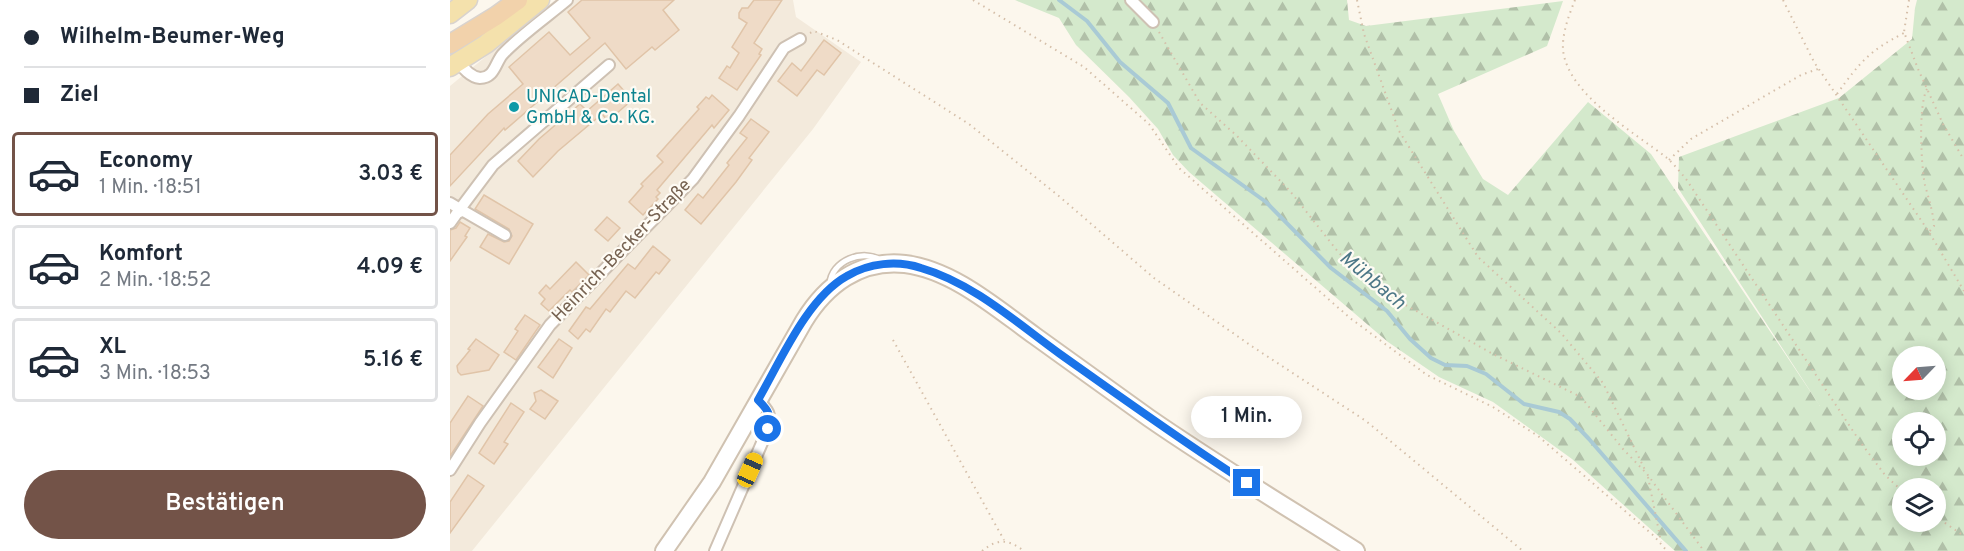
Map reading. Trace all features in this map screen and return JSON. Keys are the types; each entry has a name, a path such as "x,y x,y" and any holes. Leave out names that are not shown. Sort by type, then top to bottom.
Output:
{"highway":[{"path":"450,44 497,0"},
{"path":"450,44 518,0"}],"main road":[{"path":"450,14 468,0"},
{"path":"454,64 486,44 540,0"},
{"path":"664,551 707,490 811,309 830,287 853,272 885,264 905,264 925,269 972,291 1167,430 1356,551"}],"street":[{"path":"454,64 480,78 490,75 506,51 567,0"},
{"path":"1131,0 1153,22"},
{"name":"Heinrich-Becker-Straße","path":"450,470 480,423 550,325 693,179 739,116 784,48 800,39"},
{"path":"450,223 457,208 493,165 609,65"},
{"path":"457,208 505,235"},
{"path":"715,551 771,419 769,411 758,400"}],"path":[{"path":"973,0 1084,67 1149,124 1179,168 1350,318 1427,375 1493,407 1538,436 1636,520 1667,551"},
{"path":"1358,0 1364,34 1399,131 1478,257 1561,333 1603,383 1647,474 1662,545"},
{"path":"1575,0 1564,34 1563,48 1570,73 1597,104 1670,160 1686,179 1869,455 1892,482"},
{"path":"1783,0 1802,42 1818,69 1929,232 1964,291"},
{"path":"1909,0 1904,32 1943,124 1964,160"},
{"path":"1153,22 1200,103 1237,136 1290,191 1339,254 1386,294 1493,354 1581,397 1623,449 1647,474 1704,551"},
{"path":"800,39 814,32 837,40 969,124 1060,197 1154,278 1253,347 1366,421 1523,551"},
{"path":"1837,94 1861,62 1886,42 1904,32"},
{"path":"1670,160 1691,139 1801,75 1818,69"},
{"path":"1927,89 1924,95 1921,133 1925,184 1934,213 1934,226 1929,232"},
{"path":"893,340 1004,540 1024,551"},
{"path":"1946,524 1964,536"},
{"path":"982,551 1004,540"}],"shaded area":[{"path":"555,0 793,0 796,17 861,62 813,129 472,551 450,551 450,86"}],"green space":[{"path":"1015,0 1347,0 1349,20 1366,26 1563,1 1547,46 1438,94 1454,131 1483,179 1508,195 1588,102 1651,154 1820,406 1678,188 1679,157 1839,98 1912,39 1917,0 1964,0 1964,551 1675,551 1572,459 1493,402 1439,377 1388,342 1189,172 1173,155 1158,129 1076,45 1059,18"}],"building":[{"path":"582,0 674,0 663,10 679,30 655,50 652,47 626,69 605,43 505,130 504,128 450,186 450,155 488,114 523,84 509,67 549,32 570,55 590,38 568,12"},
{"path":"754,0 782,0 754,43 762,49 759,54 761,55 737,90 719,78 727,66 730,68 739,53 732,47 747,23 739,18 739,13 742,8 748,8"},
{"path":"824,40 841,53 824,75 817,70 797,96 778,81 792,63 801,71"},
{"path":"618,84 632,100 608,121 602,114 558,151 533,177 518,161 539,139 580,104 587,111"},
{"path":"712,95 729,110 714,128 712,125 657,190 660,193 656,197 658,199 643,215 629,202 643,186 641,184 663,162 657,156 699,109 697,107 706,97 709,99"},
{"path":"751,119 769,132 749,158 752,160 736,182 701,224 685,210 698,194 703,198 729,165 727,163 747,138 740,133"},
{"path":"484,195 533,224 509,264 480,247 488,234 504,242 509,241 512,236 509,229 475,209"},
{"path":"607,217 620,228 608,241 595,230"},
{"path":"460,222 470,228 465,236 467,237 450,261 450,230 456,228"},
{"path":"653,246 670,260 659,274 656,272 635,298 626,291 610,312 606,309 590,332 586,329 578,339 569,331 586,307 590,309 628,264 635,269"},
{"path":"576,262 589,275 549,311 541,304 545,299 539,293 546,285 550,289"},
{"path":"525,315 540,325 516,360 504,352 518,331 515,329"},
{"path":"476,339 499,355 489,370 461,375 457,366"},
{"path":"559,339 572,348 553,378 538,367"},
{"path":"541,390 558,401 545,419 530,409 536,401 534,393"},
{"path":"468,396 483,406 450,456 450,423"},
{"path":"511,403 524,412 504,442 508,444 494,464 479,453"},
{"path":"468,475 484,486 450,533 450,502"}],"waterway":[{"name":"Mühbach","path":"1059,0 1087,21 1120,62 1168,103 1191,148 1266,202 1331,268 1387,311 1410,339 1431,358 1445,365 1467,366 1486,374 1524,404 1559,412 1570,419 1686,551"}],"place":[{"name":"UNICAD-Dental GmbH & Co. KG.","path":"514,107"}],"route":[{"path":"768,429 771,419 769,411 758,400 818,300 830,287 853,272 879,265 905,264 934,272 972,291 1149,418 1247,483"}]}
